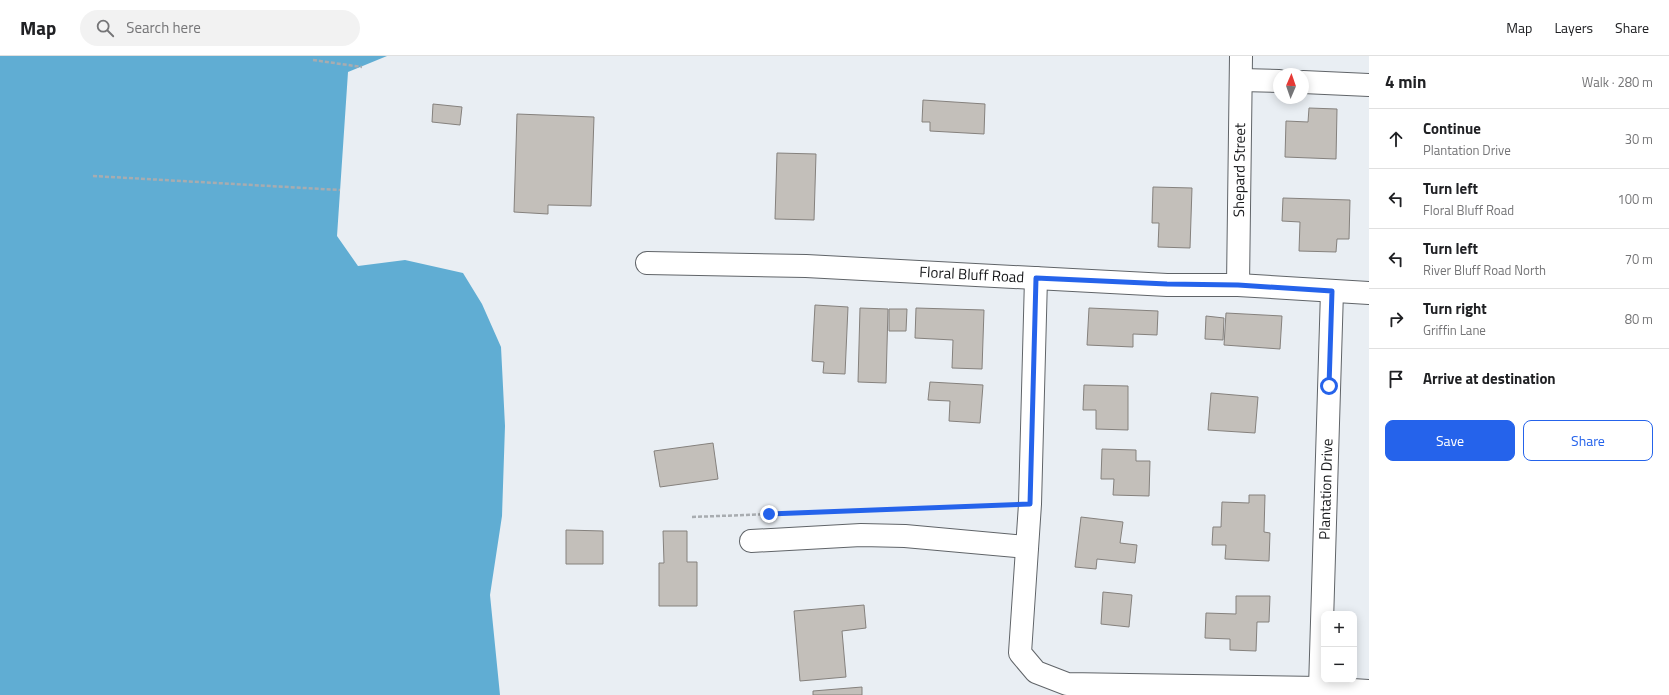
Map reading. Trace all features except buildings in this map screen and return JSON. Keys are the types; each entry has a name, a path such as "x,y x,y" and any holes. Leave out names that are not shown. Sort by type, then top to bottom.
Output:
{"street":[{"name":"Shepard Street","path":"1238,285 1241,56"},
{"path":"1240,80 1273,81"},
{"path":"1309,82 1369,84"},
{"name":"Floral Bluff Road","path":"647,263 806,266 1036,278 1167,284 1238,285 1369,292"},
{"path":"1036,278 1030,504 1020,652 1036,672 1067,684 1369,690"},
{"name":"Plantation Drive","path":"1320,688 1332,291"},
{"path":"751,540 904,536 1027,547"}],"path":[{"path":"313,60 362,67"},
{"path":"93,176 340,190"},
{"path":"692,517 1030,504"}],"water":[{"path":"0,56 387,56 348,72 337,236 358,266 405,260 463,273 482,304 501,347 505,426 502,516 490,595 500,695 0,695"}],"route":[{"path":"769,514 1030,504 1036,278 1167,284 1238,285 1332,291 1329,386"}]}
